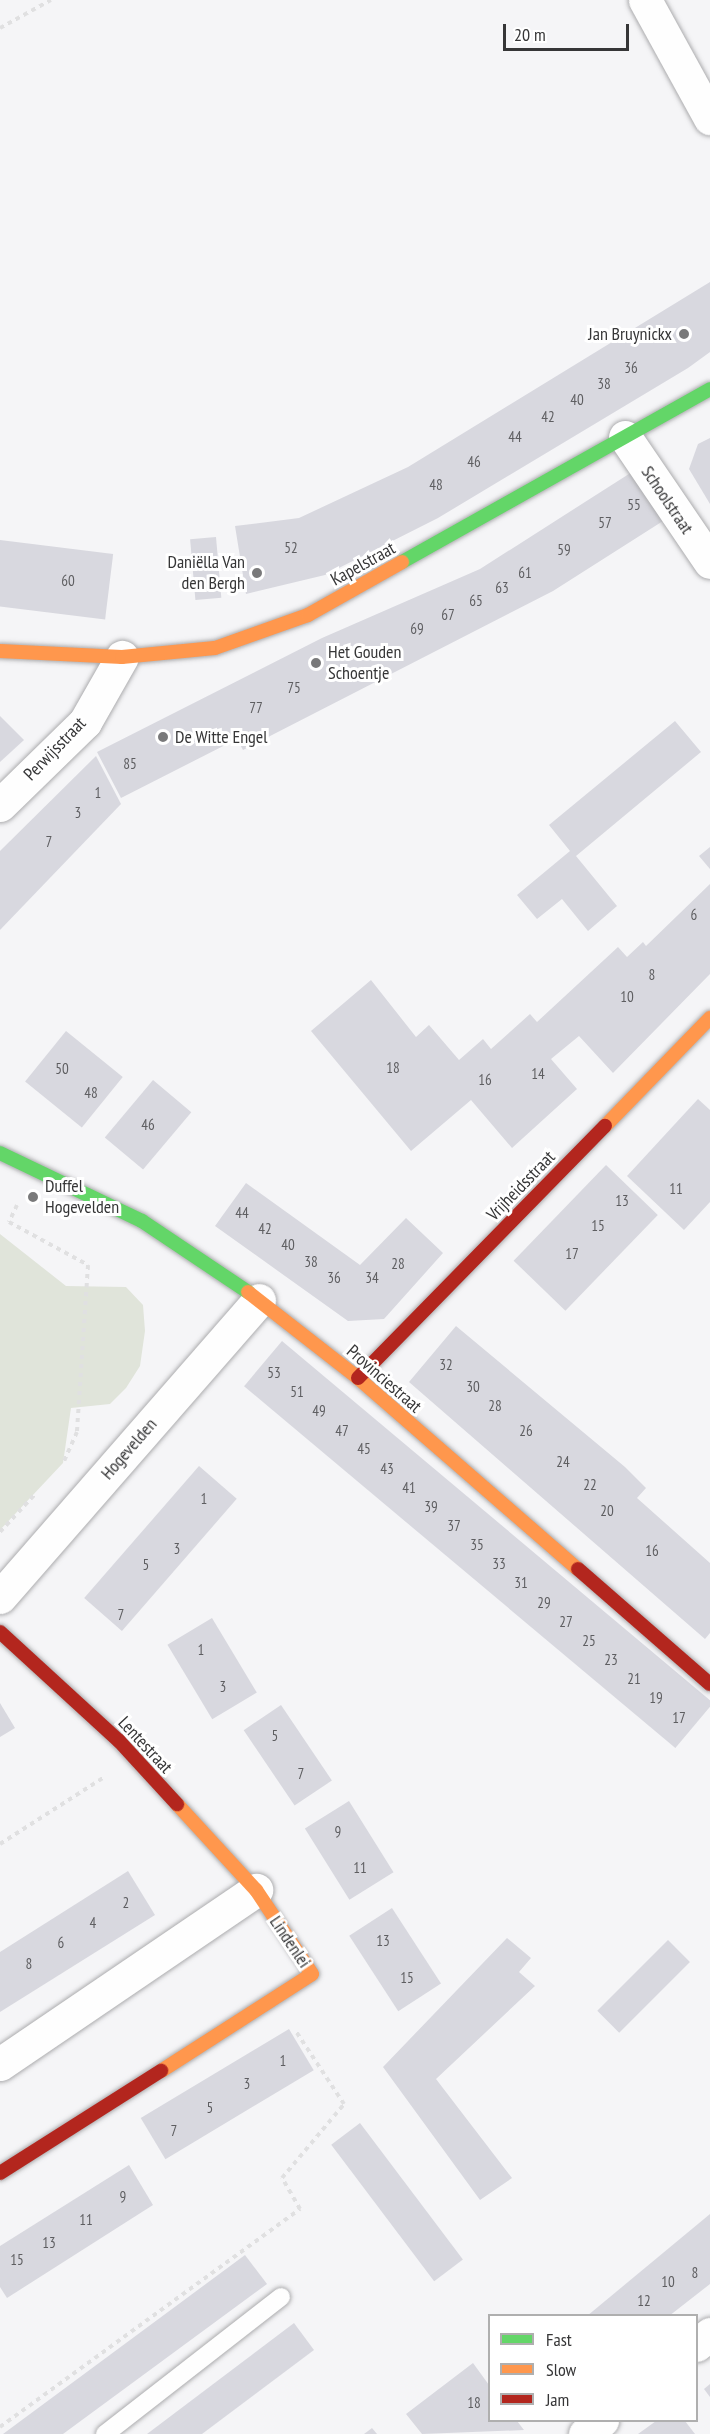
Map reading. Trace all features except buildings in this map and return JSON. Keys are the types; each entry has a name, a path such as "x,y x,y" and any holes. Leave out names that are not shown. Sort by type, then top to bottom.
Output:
{"street":[{"path":"645,0 710,118"},
{"name":"Kapelstraat","path":"0,651 122,657 215,648 308,615 710,389"},
{"name":"Schoolstraat","path":"625,437 710,562"},
{"name":"Perwijsstraat","path":"0,805 85,722 122,657"},
{"name":"Vrijheidsstraat","path":"358,1378 710,1018"},
{"name":"Provinciestraat","path":"0,1153 142,1221 259,1300 358,1378 710,1684"},
{"name":"Hogevelden","path":"0,1598 259,1300"},
{"name":"Lentestraat","path":"0,1632 132,1758 256,1890"},
{"path":"0,2064 256,1890"},
{"name":"Lindenlei","path":"0,2173 312,1974 256,1890"},
{"path":"698,2343 710,2334"},
{"path":"585,2434 601,2422"}],"lane":[{"path":"105,2434 281,2297"}],"path":[{"path":"0,28 51,0"},
{"path":"34,1168 9,1222 88,1265 77,1432 55,1472"},
{"path":"0,1532 39,1489"},
{"path":"0,1844 132,1758"},
{"path":"0,2427 300,2209 282,2178 344,2104 274,1999"}],"shaded area":[{"path":"0,1234 66,1286 126,1287 143,1305 145,1331 140,1366 126,1388 110,1404 71,1408 63,1463 0,1530"}],"traffic: fast":[{"path":"402,562 710,389"},
{"path":"0,1153 142,1221 248,1292"}],"traffic: slow":[{"path":"0,651 122,657 215,648 308,615 402,562"},
{"path":"605,1126 710,1018"},
{"path":"248,1292 358,1378 578,1569"},
{"path":"161,2071 312,1974 256,1890 177,1804"}],"traffic: jam":[{"path":"358,1378 605,1126"},
{"path":"578,1569 710,1684"},
{"path":"0,1632 119,1741 177,1804"},
{"path":"0,2173 161,2071"}],"place":[{"name":"Jan Bruynickx","path":"684,334"},
{"name":"Daniëlla Van den Bergh","path":"257,573"},
{"name":"Het Gouden Schoentje","path":"316,663"},
{"name":"De Witte Engel","path":"163,737"},
{"name":"Duffel Hogevelden","path":"33,1197"}]}
